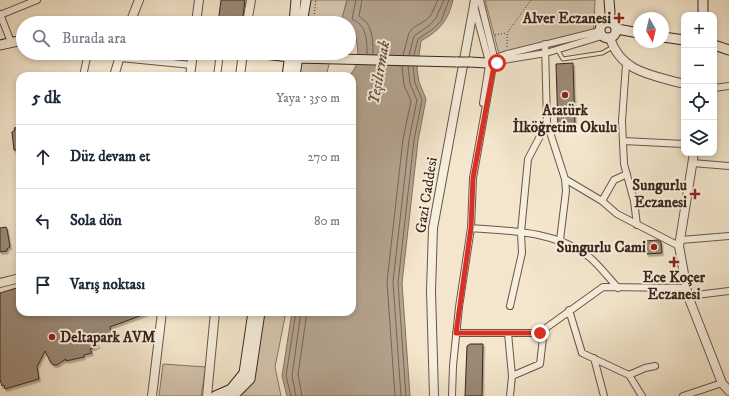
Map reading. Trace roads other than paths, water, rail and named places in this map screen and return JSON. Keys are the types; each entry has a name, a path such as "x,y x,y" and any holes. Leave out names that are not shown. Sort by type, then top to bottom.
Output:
{"main road":[{"path":"295,16 296,0"},
{"path":"303,16 306,0"},
{"path":"609,0 609,22"},
{"path":"703,0 703,12"},
{"path":"609,22 614,24 616,30 615,35 606,38 603,23 609,22"},
{"path":"616,30 633,32"},
{"path":"669,38 681,40"},
{"path":"0,45 16,41"},
{"path":"717,47 729,50"},
{"path":"356,59 458,62 492,61"},
{"path":"288,72 292,60"},
{"path":"294,60 295,72"},
{"path":"215,396 231,389 244,372 252,316"},
{"path":"228,396 237,392 250,379 259,316"}],"street":[{"path":"11,42 0,14 37,0"},
{"path":"133,16 139,0"},
{"path":"197,16 199,0"},
{"path":"248,16 251,0"},
{"path":"452,396 456,333 471,228 473,178 484,118 482,109 492,61 489,36 476,2"},
{"path":"476,2 492,61"},
{"name":"Gazi Caddesi","path":"434,396 431,291 433,228 476,2"},
{"path":"492,61 546,53 557,49 606,38"},
{"path":"492,61 508,54 544,44 606,38"},
{"path":"606,38 626,64 636,70 681,83"},
{"path":"544,44 546,53 547,123 566,179 560,240"},
{"path":"84,72 86,60"},
{"path":"115,72 119,60"},
{"path":"156,60 192,65"},
{"path":"191,72 192,60"},
{"path":"218,72 219,60"},
{"path":"241,72 242,60"},
{"path":"626,64 622,121 624,164 634,201 637,225"},
{"path":"717,88 729,86"},
{"path":"510,306 522,253 521,232 528,159 547,123"},
{"path":"623,141 681,144"},
{"path":"693,156 680,243 687,292 722,383 729,391"},
{"path":"692,163 729,166"},
{"path":"602,201 614,180 627,174"},
{"path":"566,179 602,201 617,214 637,225 680,243 729,236"},
{"path":"471,228 521,232 560,240 589,257 618,288"},
{"path":"0,283 16,279"},
{"path":"456,333 540,333 603,287 687,292 729,291"},
{"path":"570,310 582,353 629,375 642,396"},
{"path":"152,396 162,316"},
{"path":"207,396 215,316"},
{"path":"512,376 540,364 544,329"},
{"path":"508,333 512,376 510,396"},
{"path":"594,358 604,396"},
{"path":"629,375 645,368 655,366"},
{"path":"683,396 722,383"}],"lane":[{"path":"557,49 562,59 602,53 606,38"}],"water":[{"name":"Yeşilırmak","path":"347,0 453,0 446,19 438,29 421,41 417,69 419,82 426,99 418,141 402,283 410,396 287,396 282,376 291,316 356,316 356,72 352,72 357,61 358,50 356,38 356,16 343,16"}],"place":[{"name":"Alver Eczanesi","path":"619,18"},
{"name":"Atatürk İlköğretim Okulu","path":"565,95"},
{"name":"Sungurlu Eczanesi","path":"695,194"},
{"name":"Sungurlu Cami","path":"654,247"},
{"name":"Ece Koçer Eczanesi","path":"674,262"},
{"name":"Deltapark AVM","path":"52,337"}]}
